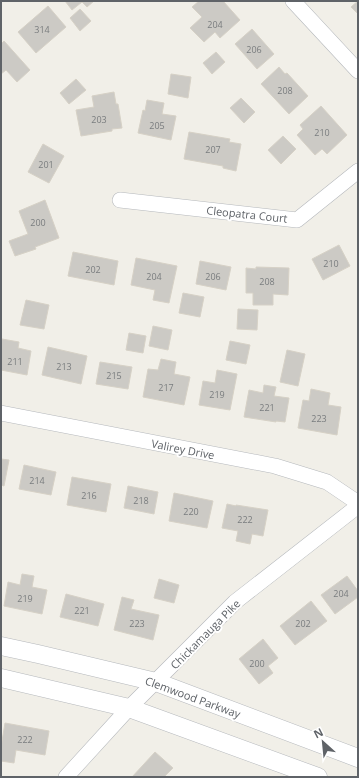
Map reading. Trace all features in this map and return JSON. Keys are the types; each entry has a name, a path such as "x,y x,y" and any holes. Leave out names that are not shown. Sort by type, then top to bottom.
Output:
{"street":[{"path":"293,1 358,71"},
{"name":"Cleopatra Court","path":"120,200 297,220 358,171"},
{"name":"Valirey Drive","path":"1,413 275,466 326,482 358,505"},
{"name":"Chickamauga Pike","path":"66,777 129,708 235,602 358,505"},
{"name":"Clemwood Parkway","path":"1,646 156,682 358,758"},
{"path":"1,678 129,708 318,777"}],"building":[{"path":"65,1 94,1 87,7 82,2 72,10"},
{"path":"199,1 223,1 240,20 220,38 215,32 204,42 190,28 202,17 192,7"},
{"path":"358,1 358,14 351,7"},
{"path":"48,6 66,27 36,53 18,32"},
{"path":"80,9 91,21 80,31 70,18"},
{"path":"252,29 274,54 257,69 235,44"},
{"path":"4,41 30,70 17,82 6,70 1,74 1,44"},
{"path":"216,52 225,62 212,74 203,63"},
{"path":"279,67 285,74 287,73 308,96 289,114 261,84"},
{"path":"171,74 191,77 188,98 168,94"},
{"path":"76,79 86,90 69,104 60,93"},
{"path":"114,92 116,104 118,104 122,128 81,136 76,110 94,107 92,96"},
{"path":"241,98 255,112 244,123 230,108"},
{"path":"147,100 164,103 162,114 176,116 171,140 138,133 143,110 145,111"},
{"path":"321,106 347,135 327,154 322,149 315,155 297,135 303,129 300,125"},
{"path":"189,132 230,139 229,142 241,144 236,171 223,168 223,166 184,159"},
{"path":"283,136 296,149 281,164 268,150"},
{"path":"43,144 64,156 49,183 28,172"},
{"path":"45,200 59,238 35,247 36,249 15,256 9,241 28,234 19,211"},
{"path":"339,245 350,266 323,280 312,259"},
{"path":"73,252 118,261 114,285 68,276"},
{"path":"136,258 177,266 169,303 153,300 155,290 131,285"},
{"path":"200,261 231,267 226,290 196,284"},
{"path":"256,267 289,268 288,295 273,294 273,305 253,305 253,293 246,293 246,268 256,269"},
{"path":"183,293 204,297 200,317 179,313"},
{"path":"26,300 49,305 44,329 20,325"},
{"path":"238,309 258,310 257,330 237,329"},
{"path":"153,326 172,330 168,350 149,346"},
{"path":"129,333 146,336 143,353 126,350"},
{"path":"2,339 19,342 18,348 31,351 27,375 1,370"},
{"path":"230,341 250,345 246,364 226,360"},
{"path":"48,347 87,356 81,384 42,375"},
{"path":"287,350 305,354 298,386 280,382"},
{"path":"161,359 176,362 174,374 190,377 184,405 143,397 148,369 158,370"},
{"path":"100,362 132,367 128,389 96,384"},
{"path":"217,370 237,374 230,410 199,405 203,381 215,383"},
{"path":"264,385 276,387 274,396 289,398 285,422 244,417 249,390 263,393"},
{"path":"311,389 330,393 328,405 341,407 337,435 298,428 303,400 309,401"},
{"path":"1,459 9,460 4,486 1,485"},
{"path":"24,465 56,472 51,495 19,489"},
{"path":"72,477 111,484 106,512 67,505"},
{"path":"128,486 158,492 154,514 124,508"},
{"path":"174,493 213,501 207,528 169,521"},
{"path":"227,504 268,510 263,536 252,534 250,544 236,541 238,531 222,528"},
{"path":"22,574 34,576 32,587 47,590 42,614 4,606 8,582 20,585"},
{"path":"347,576 358,591 358,597 335,614 321,595"},
{"path":"159,579 179,585 174,603 154,598"},
{"path":"66,594 104,604 98,626 60,617"},
{"path":"122,597 134,600 131,609 159,615 153,640 114,630"},
{"path":"311,601 327,621 295,645 280,626"},
{"path":"263,639 278,658 268,666 273,673 259,684 239,659"},
{"path":"5,723 49,731 45,755 16,750 14,763 1,761 1,747"},
{"path":"155,752 173,768 164,777 132,777"}]}
